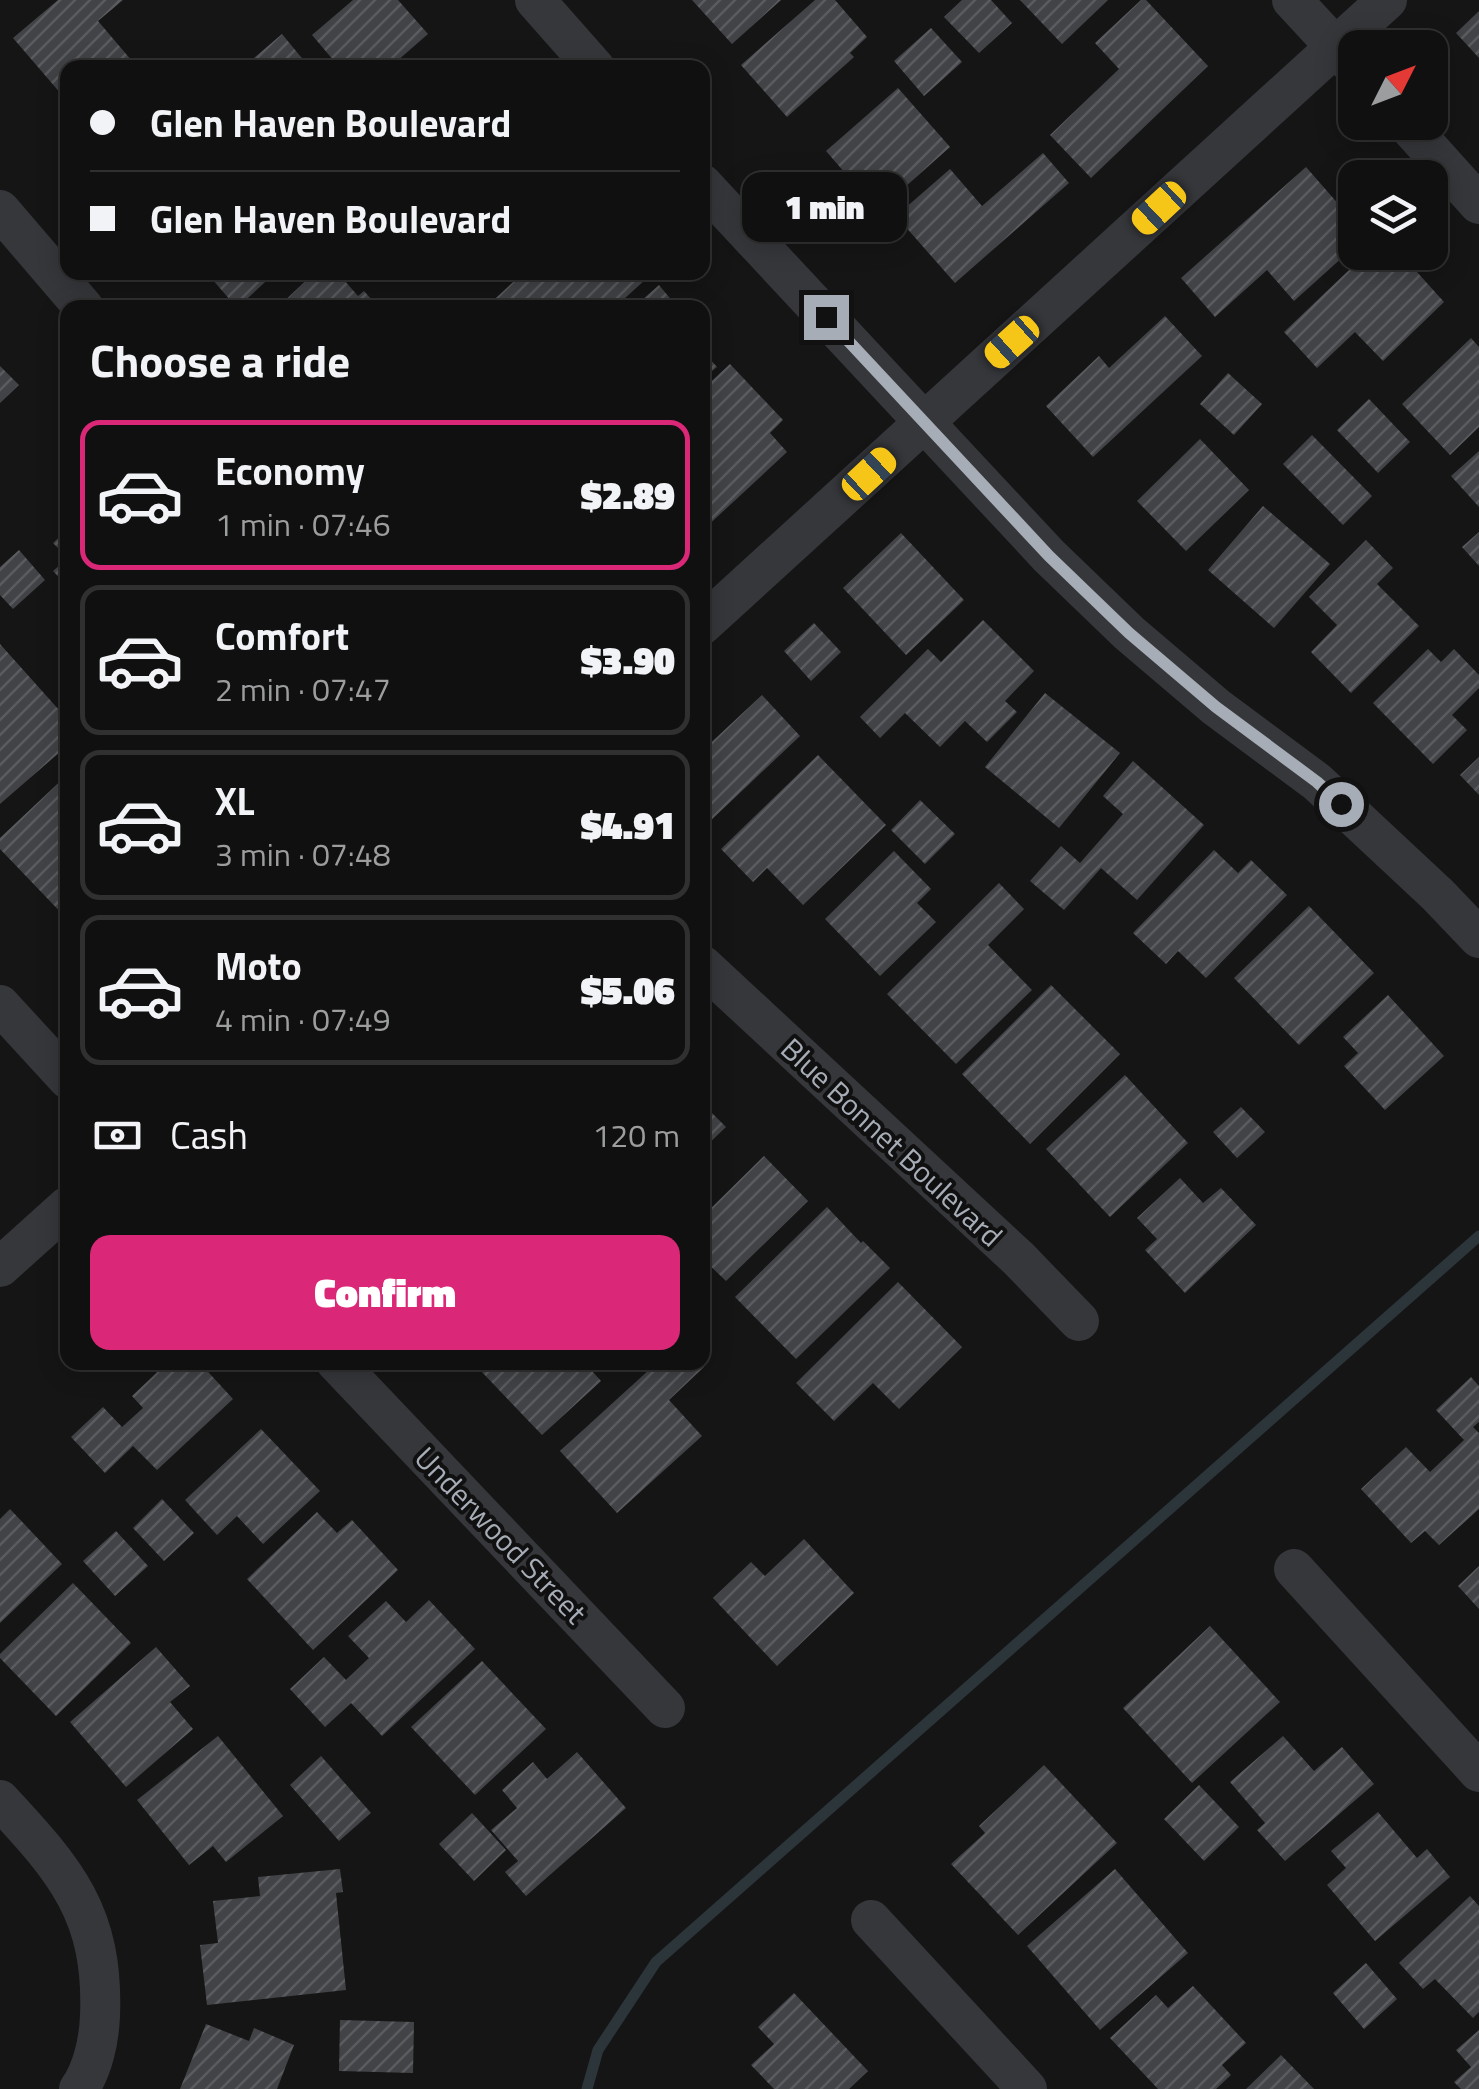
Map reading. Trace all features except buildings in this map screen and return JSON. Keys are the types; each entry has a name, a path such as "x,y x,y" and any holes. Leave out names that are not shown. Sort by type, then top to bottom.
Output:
{"street":[{"path":"535,0 588,60"},
{"path":"1292,0 1338,50"},
{"path":"1365,30 1387,0"},
{"path":"710,619 924,423 1338,64"},
{"path":"1421,140 1479,204"},
{"path":"710,193 1049,556 1129,633 1216,707 1317,782 1479,938"},
{"path":"0,210 77,300"},
{"name":"Blue Bonnet Boulevard","path":"710,973 1019,1259 1078,1321"},
{"path":"0,1005 60,1069"},
{"path":"0,1268 60,1213"},
{"name":"Underwood Street","path":"344,1370 665,1708"},
{"path":"1294,1569 1479,1772"},
{"path":"0,1800 47,1851 88,1918 98,1956 100,2034 79,2089"},
{"path":"871,1920 1027,2089"}],"waterway":[{"path":"587,2089 598,2050 656,1962 1479,1236"}],"route":[{"path":"826,317 1049,556 1129,633 1341,804"}]}
